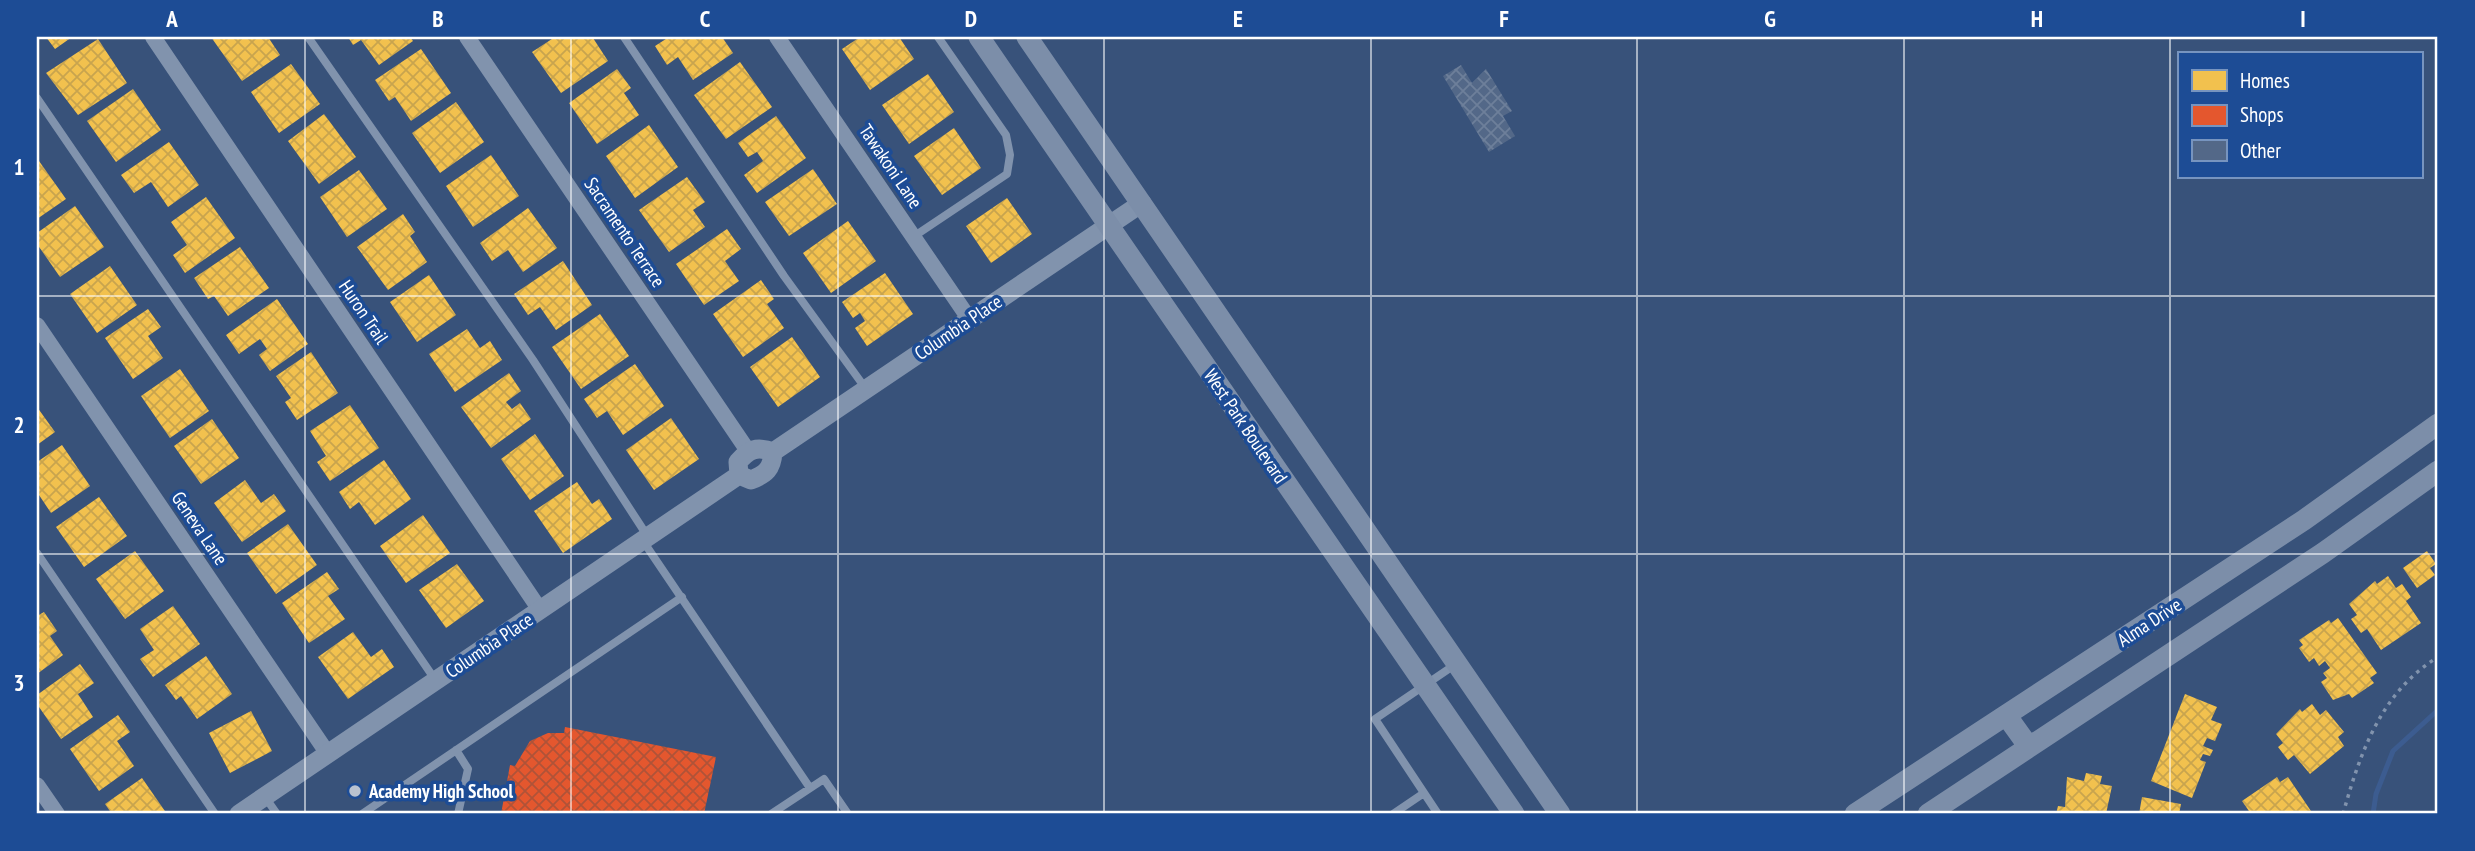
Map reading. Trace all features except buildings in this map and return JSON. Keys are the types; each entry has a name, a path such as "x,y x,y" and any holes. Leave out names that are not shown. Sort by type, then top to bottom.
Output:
{"main road":[{"name":"West Park Boulevard","path":"979,37 1514,814"},
{"name":"West Park Boulevard","path":"1027,37 1559,814"},
{"name":"Alma Drive","path":"1855,814 2304,520 2438,424"},
{"path":"2403,449 2432,476"},
{"name":"Alma Drive","path":"1928,814 2323,553 2432,476"},
{"path":"2006,715 2029,747"}],"street":[{"name":"Huron Trail","path":"153,37 540,610"},
{"name":"Sacramento Terrace","path":"467,37 748,451"},
{"name":"Tawakoni Lane","path":"777,37 970,320"},
{"name":"Columbia Place","path":"239,814 739,475 751,480 764,475 773,464 773,452 1142,203"},
{"name":"Geneva Lane","path":"37,326 328,754"},
{"path":"739,475 738,463 748,451 761,447 773,452"},
{"path":"37,785 57,814"}],"lane":[{"path":"308,37 533,360 682,597 810,788"},
{"path":"624,37 784,276 867,389"},
{"path":"913,237 1007,174 1010,155 1006,135 938,37"},
{"path":"37,98 436,681"},
{"path":"37,553 215,814"},
{"path":"362,814 682,597"},
{"path":"1438,814 1375,719 1456,664"},
{"path":"456,750 468,769 458,814"},
{"path":"771,814 824,779 848,814"},
{"path":"1393,814 1424,793"},
{"path":"265,797 277,814"}],"path":[{"path":"2343,814 2358,760 2388,701 2421,667 2438,657"}],"waterway":[{"path":"2373,814 2376,794 2393,751 2438,710"}],"place":[{"name":"Academy High School","path":"355,791"}]}
